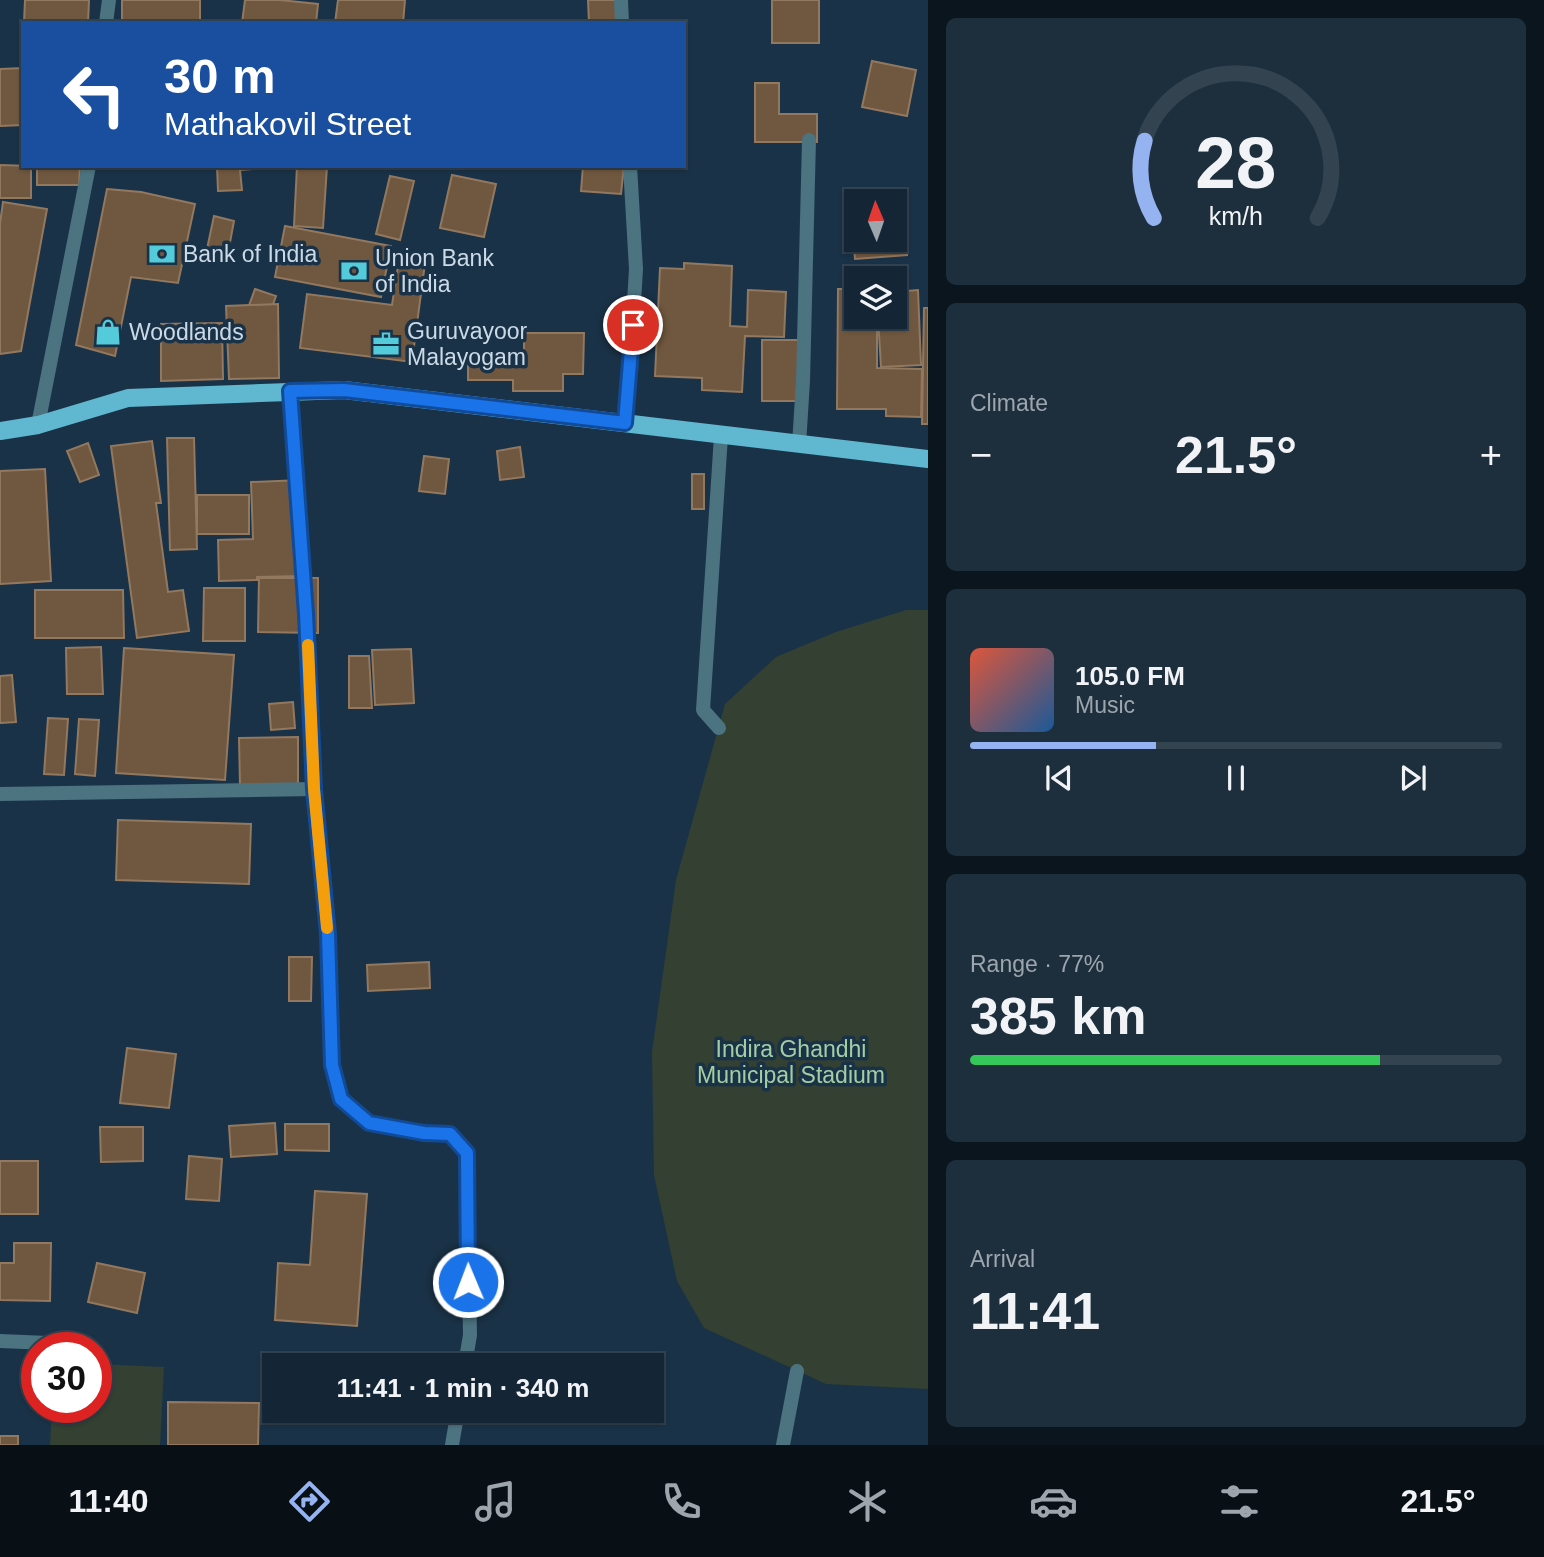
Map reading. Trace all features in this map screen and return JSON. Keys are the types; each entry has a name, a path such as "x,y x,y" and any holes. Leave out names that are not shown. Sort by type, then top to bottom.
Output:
{"main road":[{"path":"0,431 38,425 128,398 344,390 928,459"}],"street":[{"path":"106,21 109,0"},
{"path":"621,0 622,21"},
{"path":"799,445 809,140"},
{"path":"38,425 89,168"},
{"path":"625,423 636,269 630,168"},
{"path":"290,391 306,614 314,789 328,934 332,1065 341,1099 369,1123 424,1133 450,1134 467,1153 470,1335 467,1353"},
{"path":"719,728 703,710 720,436"},
{"path":"0,794 314,789"},
{"path":"0,1341 21,1342"},
{"path":"783,1445 797,1371"},
{"path":"452,1445 456,1423"}],"green space":[{"name":"Indira Ghandhi Municipal Stadium","path":"906,610 928,610 928,1389 826,1384 704,1328 677,1281 654,1175 652,1052 676,880 725,704 776,657 836,632"},
{"path":"112,1365 164,1367 160,1445 50,1445 51,1423 112,1423"}],"building":[{"path":"25,0 89,0 88,21 24,21"},
{"path":"122,0 200,0 200,21 122,21"},
{"path":"245,0 318,4 316,21 242,21"},
{"path":"338,0 405,0 403,21 335,21"},
{"path":"588,0 618,0 620,21 589,21"},
{"path":"772,0 819,0 819,43 772,43"},
{"path":"872,61 916,70 907,116 862,107"},
{"path":"21,68 21,125 0,126 0,69"},
{"path":"755,83 779,83 779,114 817,114 817,142 755,142"},
{"path":"0,165 31,168 31,198 0,198"},
{"path":"37,168 80,168 79,185 37,185"},
{"path":"217,168 264,168 240,170 242,190 218,191"},
{"path":"297,168 327,168 323,228 294,226"},
{"path":"583,168 624,168 621,194 581,191"},
{"path":"452,175 496,184 484,237 440,228"},
{"path":"390,176 414,181 400,240 376,234"},
{"path":"107,189 141,192 195,204 178,283 131,277 115,356 76,345"},
{"path":"3,202 47,209 21,351 0,354 0,223"},
{"path":"214,216 234,221 228,253 207,249"},
{"path":"285,226 391,246 381,297 275,277"},
{"path":"854,252 907,252 907,255 855,259"},
{"path":"399,259 425,263 412,362 300,348 307,294 392,305"},
{"path":"684,263 732,266 730,326 747,327 748,290 786,292 784,337 745,336 742,392 702,390 702,378 655,376 660,268 684,269"},
{"path":"255,289 276,296 268,318 247,311"},
{"path":"838,289 844,289 844,329 877,329 877,368 922,369 921,417 886,416 886,409 837,409"},
{"path":"918,290 921,365 881,367 879,329 907,329 907,291"},
{"path":"278,304 279,378 229,379 226,306"},
{"path":"924,308 928,308 928,424 922,424"},
{"path":"222,323 223,379 161,381 161,324"},
{"path":"524,333 584,333 583,374 563,374 563,391 513,391 513,380 468,380 468,365 524,365"},
{"path":"762,340 802,340 801,401 762,401"},
{"path":"167,438 194,438 197,549 170,550"},
{"path":"152,441 161,503 156,503 168,592 183,590 189,631 137,638 111,446"},
{"path":"88,443 99,475 80,482 67,451"},
{"path":"520,447 524,477 500,480 497,451"},
{"path":"424,456 449,459 445,494 419,491"},
{"path":"45,469 51,581 0,584 0,471"},
{"path":"692,474 704,474 704,509 692,509"},
{"path":"301,480 304,576 219,581 218,540 253,539 251,482"},
{"path":"197,495 249,495 249,534 197,534"},
{"path":"259,578 318,578 318,633 258,632"},
{"path":"204,588 245,588 245,641 203,641"},
{"path":"35,590 123,590 124,638 35,638"},
{"path":"101,647 103,694 67,694 66,648"},
{"path":"124,648 234,655 225,780 116,773"},
{"path":"411,649 414,703 375,705 372,650"},
{"path":"349,656 369,656 372,708 349,708"},
{"path":"12,675 16,722 0,723 0,676"},
{"path":"293,702 295,728 271,730 269,704"},
{"path":"48,718 68,719 64,775 44,774"},
{"path":"79,719 99,720 95,776 75,774"},
{"path":"298,737 298,784 240,785 239,738"},
{"path":"118,820 251,824 249,884 116,880"},
{"path":"289,957 312,957 311,1001 289,1001"},
{"path":"429,962 430,988 368,991 367,965"},
{"path":"127,1048 176,1054 169,1108 120,1103"},
{"path":"275,1123 277,1154 231,1157 229,1126"},
{"path":"285,1124 329,1124 329,1151 285,1150"},
{"path":"100,1127 143,1127 143,1161 101,1162"},
{"path":"189,1156 222,1159 219,1201 186,1199"},
{"path":"0,1161 38,1161 38,1214 0,1214"},
{"path":"315,1191 367,1194 357,1326 275,1320 278,1263 310,1265"},
{"path":"14,1243 51,1243 50,1301 0,1300 0,1263 14,1263"},
{"path":"97,1263 145,1273 137,1313 88,1302"},
{"path":"168,1402 259,1403 258,1445 168,1445"},
{"path":"0,1436 18,1436 18,1445 0,1445"}],"slow traffic":[{"path":"308,645 314,789 327,928"}],"place":[{"name":"Bank of India","path":"162,254"},
{"name":"Union Bank of India","path":"354,271"},
{"name":"Woodlands","path":"108,332"},
{"name":"Guruvayoor Malayogam","path":"386,344"}],"route":[{"path":"468,1282 467,1153 450,1134 424,1133 369,1123 341,1099 332,1065 328,934 314,789 306,614 290,391 344,390 625,423 633,325"}]}
